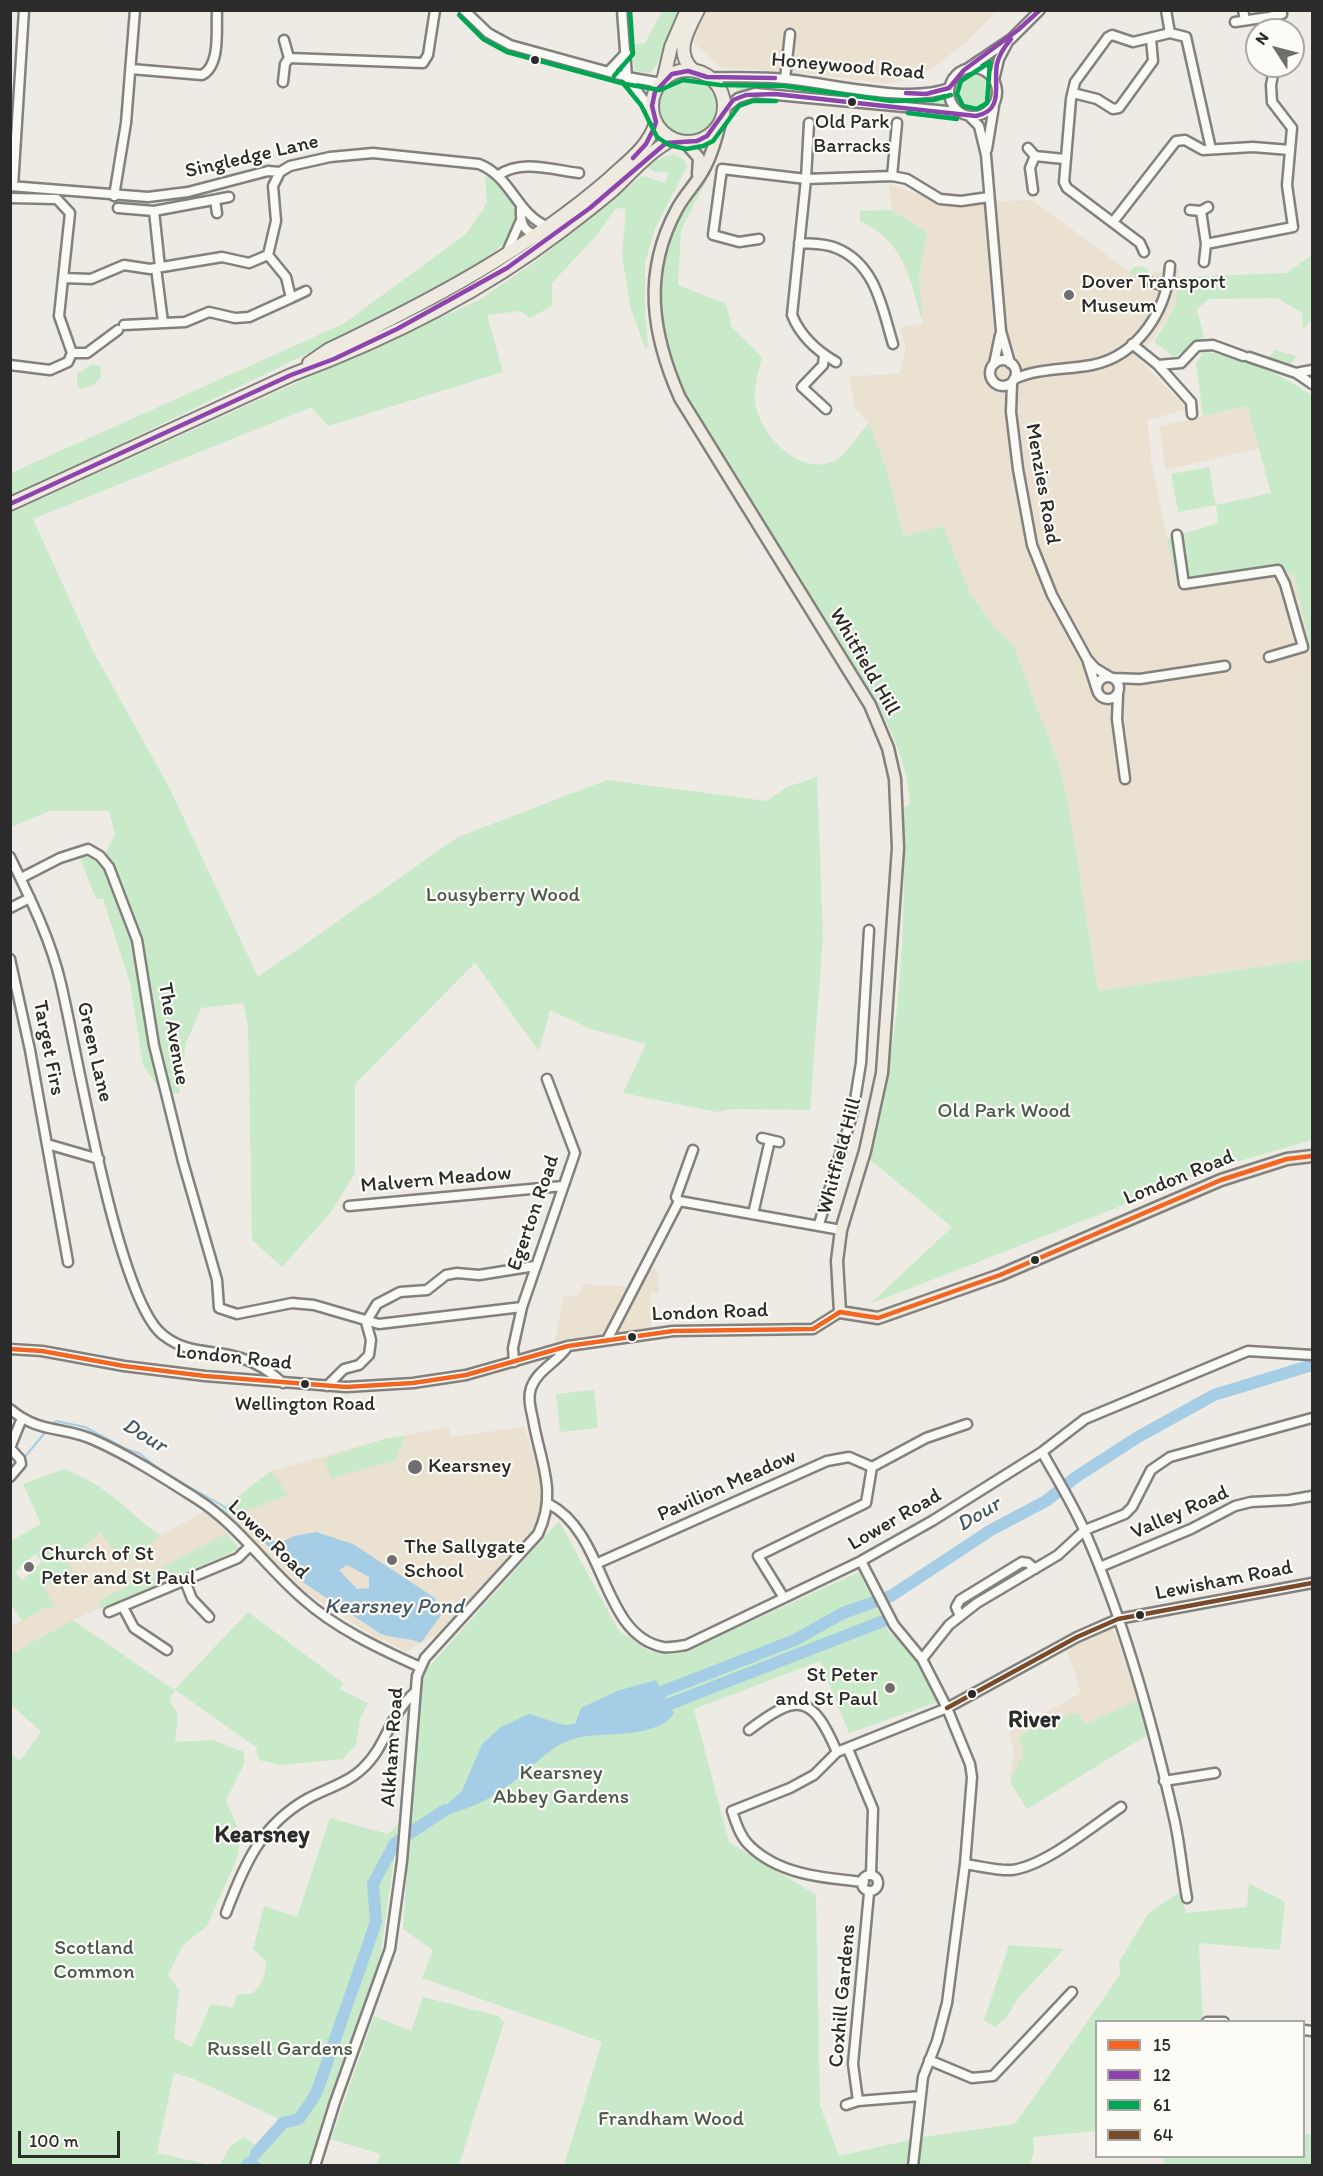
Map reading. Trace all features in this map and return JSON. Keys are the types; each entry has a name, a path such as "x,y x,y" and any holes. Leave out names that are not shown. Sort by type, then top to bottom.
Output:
{"highway":[{"path":"291,375 328,350 417,307 535,236 553,230 638,152 649,140 654,117 653,96 662,82 678,42 687,10"},
{"path":"678,42 698,10"},
{"path":"678,42 684,59 693,71"},
{"path":"10,504 291,375 334,359 425,315 489,279 553,230 613,189 653,152 679,140 707,136 722,114 720,91 707,77 693,71 677,72 662,82"},
{"path":"654,117 664,134 679,140"}],"main road":[{"name":"Whitfield Hill","path":"722,114 712,152 666,230 656,274 656,320 667,368 680,398 735,490 870,705 888,748 895,779 898,848 882,1072 865,1151 841,1230 837,1261 840,1312"},
{"name":"Whitfield Hill","path":"679,140 699,158 699,173 694,183"},
{"name":"London Road","path":"840,1312 878,1318 1000,1275 1221,1180 1287,1159 1312,1156"}],"street":[{"path":"12,186 24,10"},
{"path":"114,196 126,123 135,10"},
{"path":"131,69 202,75 207,72 214,57 217,10"},
{"path":"289,58 423,63 428,55 435,10"},
{"path":"464,10 482,28 510,45 627,77 662,82"},
{"path":"621,10 627,77 654,117"},
{"path":"1040,10 1011,39 955,76 949,88 950,101 958,112 970,117 979,126 986,155 1000,331 990,375 995,383 1002,386 1036,371 1094,364 1107,360 1132,344 1151,325 1167,286 1170,266"},
{"path":"1166,10 1170,33"},
{"path":"1234,22 1245,20 1243,10"},
{"path":"1261,18 1282,14 1282,10"},
{"path":"1144,252 1140,243 1066,188 1064,159 1075,82 1108,37 1112,35 1134,42 1170,33 1186,37 1211,149"},
{"path":"785,79 790,34"},
{"path":"986,155 998,93 994,80 999,59 1011,39"},
{"path":"1073,93 1097,99 1113,109 1119,108 1153,61 1151,39"},
{"path":"283,82 285,64 289,58 284,40"},
{"path":"609,71 626,53"},
{"path":"968,69 980,69 994,80"},
{"name":"Honeywood Road","path":"707,77 785,79 900,93 926,94 949,88"},
{"path":"1206,244 1293,227 1287,185 1292,128 1272,102 1273,78"},
{"name":"Honeywood Road","path":"722,114 738,98 755,93 958,112"},
{"path":"970,117 983,115 994,106"},
{"path":"809,123 806,179 792,315 798,328 824,355 836,362"},
{"path":"892,176 897,123"},
{"path":"1113,222 1172,144 1182,140 1197,149 1271,153 1290,150"},
{"path":"1028,147 1035,156 1064,159"},
{"name":"Singledge Lane","path":"12,186 148,197 188,192 268,171 280,172 290,166 330,157 373,153 479,164 499,175"},
{"path":"1033,190 1030,168 1035,156"},
{"path":"553,230 532,218 521,208 499,175 510,167 522,166 579,173"},
{"path":"759,239 739,242 714,235 722,169 806,179 892,176 908,179 940,199 961,201 989,197"},
{"path":"268,255 276,221 273,186 280,172"},
{"path":"118,208 154,212 229,197"},
{"path":"10,198 52,198 67,207 70,219 60,316 72,353 68,362 50,370 10,365"},
{"path":"215,200 217,213"},
{"path":"503,257 516,237 521,208"},
{"path":"1190,210 1205,209 1204,262"},
{"path":"154,212 163,322"},
{"path":"520,220 525,228 535,236"},
{"path":"799,243 835,248 865,268 876,287 893,344"},
{"path":"63,278 91,279 124,265 158,268 222,257 249,263 268,255"},
{"path":"268,255 286,277 291,298"},
{"path":"1152,283 1167,286"},
{"path":"72,353 87,353 121,327 185,322 209,312 235,318 249,317 306,291"},
{"path":"1000,331 1016,372 1013,381"},
{"path":"1132,344 1158,365 1191,402 1192,414"},
{"path":"1158,365 1181,363 1197,346 1213,345 1296,373 1312,384"},
{"path":"824,355 823,365 802,387 826,409"},
{"path":"994,364 1004,360 1036,371"},
{"path":"1296,373 1312,370"},
{"name":"Menzies Road","path":"1013,381 1011,412 1024,508 1032,545 1052,595 1087,659 1100,696 1117,719"},
{"name":"Menzies Road","path":"995,383 1002,391 1011,412"},
{"path":"1177,535 1184,584 1278,570 1285,584 1303,647 1269,657"},
{"name":"Menzies Road","path":"1087,659 1095,668 1111,678"},
{"path":"1140,679 1118,692 1110,700 1100,696 1100,680 1140,679 1225,666"},
{"path":"1111,678 1118,683 1118,692"},
{"name":"Menzies Road","path":"1118,692 1117,719 1125,779"},
{"name":"The Avenue","path":"21,878 60,858 88,849 100,856 109,867 137,940 154,1045 183,1162 217,1280 219,1308 237,1314 292,1303 314,1305 366,1322"},
{"name":"Green Lane","path":"10,857 30,898 61,983 71,1038 99,1159 125,1260 139,1303 162,1335 199,1352 228,1355 254,1363 284,1383"},
{"path":"10,908 30,898"},
{"name":"Whitfield Hill","path":"819,1224 853,1112 861,1064 869,930"},
{"name":"Target Firs","path":"10,959 68,1262"},
{"name":"Egerton Road","path":"514,1362 513,1348 522,1306 575,1153 547,1079"},
{"path":"753,1214 770,1140"},
{"path":"47,1144 99,1159"},
{"path":"607,1340 678,1201 676,1197 693,1150"},
{"name":"Malvern Meadow","path":"349,1206 563,1186"},
{"path":"678,1201 819,1224 841,1230"},
{"path":"327,1386 344,1368 359,1365 369,1356 371,1340 366,1322 377,1304 400,1292 427,1290 446,1275 457,1273 479,1275 535,1266"},
{"path":"366,1322 379,1324 522,1306"},
{"name":"London Road","path":"10,1349 42,1350 124,1366 284,1383 327,1386 413,1383 466,1376 568,1346 673,1331 813,1329 840,1312"},
{"name":"Alkham Road","path":"315,2166 335,2102 390,1949 406,1819 414,1693 420,1667 460,1618 538,1534 549,1504 549,1492 538,1449 529,1397 536,1379 568,1346"},
{"name":"Lower Road","path":"549,1504 566,1515 582,1533 624,1622 637,1635 664,1647 686,1645 861,1561 932,1521 1042,1452 1085,1419 1248,1351 1312,1355"},
{"name":"Lower Road","path":"10,1409 22,1418 48,1429 86,1436 129,1458 224,1518 249,1547 304,1600 322,1614 420,1667"},
{"path":"10,1477 21,1464 12,1450 22,1418"},
{"path":"922,1659 949,1624 960,1616 1058,1555 1085,1530 1125,1514 1132,1507 1151,1470 1170,1457 1312,1418"},
{"path":"784,1598 758,1556 866,1503 872,1467 926,1438 967,1424"},
{"path":"1042,1452 1085,1530 1118,1619 1152,1724 1175,1820 1187,1898"},
{"name":"Pavilion Meadow","path":"598,1563 827,1461 849,1457 872,1467"},
{"name":"Valley Road","path":"1100,1567 1191,1529 1235,1506 1251,1502 1312,1496"},
{"path":"109,1612 238,1558 249,1547"},
{"path":"861,1561 894,1626 922,1659 947,1707 970,1764 972,1777 965,1864 947,2002 923,2077 913,2166"},
{"path":"960,1616 956,1607 960,1600 1022,1562 1028,1563 1035,1569"},
{"path":"185,1581 192,1599 209,1617"},
{"name":"Lewisham Road","path":"837,1752 947,1707 1077,1636 1118,1619 1312,1583"},
{"path":"123,1607 134,1628 167,1650"},
{"path":"226,1912 242,1872 268,1829 298,1804 363,1769 375,1755 400,1706 414,1693"},
{"path":"749,1730 776,1709 790,1705 801,1706 820,1717 837,1752 814,1774 790,1788 732,1811 748,1844 782,1866 811,1877 864,1882 871,1874"},
{"name":"Coxhill Gardens","path":"848,1749 873,1809 871,1874 877,1878 877,1883 875,1889 869,1893"},
{"path":"1164,1781 1215,1773"},
{"path":"965,1864 1008,1870 1019,1868 1054,1853 1121,1807"},
{"name":"Coxhill Gardens","path":"864,1882 865,1891 869,1893"},
{"name":"Coxhill Gardens","path":"858,2101 853,2064 869,1893"},
{"path":"929,2060 972,2078 993,2076 1067,1995"},
{"path":"846,2105 858,2101 921,2096"}],"shaded area":[{"path":"705,11 997,11 965,43 915,79 885,83 785,71 722,68 690,40"},
{"path":"889,184 945,203 1032,200 1146,284 1149,274 1179,269 1176,305 1139,359 1187,409 1147,420 1152,465 1177,584 1293,573 1308,635 1312,671 1312,959 1098,991 1067,797 1059,765 1013,646 993,626 969,591 943,526 905,537 888,474 869,423 855,408 849,376 900,374 906,348 900,328 923,323 919,277 927,232 892,210"},
{"path":"1247,406 1259,448 1166,470 1159,426"},
{"path":"641,1264 658,1271 659,1293 650,1293 651,1329 554,1345 564,1295 576,1297 584,1284 629,1287"},
{"name":"The Sallygate School","path":"449,1427 451,1437 524,1427 545,1488 543,1511 535,1529 521,1549 495,1578 481,1585 467,1607 460,1607 447,1628 406,1652 383,1639 381,1641 302,1590 220,1510 271,1471 384,1439"},
{"path":"207,1510 239,1548 73,1620 11,1654 10,1627 48,1607 55,1608 44,1588 72,1569 65,1560 102,1533 124,1563 161,1535"},
{"path":"1113,1628 1152,1732 1027,1809 1010,1782 1014,1753 1009,1732 1081,1693 1067,1650 1094,1634"}],"green space":[{"path":"662,11 682,11 651,73 635,71 630,45 645,43"},
{"path":"973,75 985,81 991,93 985,105 973,111 961,105 955,93 961,81"},
{"path":"687,77 703,82 711,90 716,106 711,122 703,130 687,135 671,130 663,122 658,106 663,90 671,82"},
{"path":"735,81 775,82 871,94 870,98 785,85 768,85 737,93"},
{"path":"947,92 951,106 886,99 886,95 932,96"},
{"name":"Lousyberry Wood","path":"674,154 685,161 687,167 656,226 645,262 648,347 645,348 631,309 622,255 626,209 616,208 596,236 552,283 552,306 530,318 520,311 487,315 503,372 328,426 311,407 33,519 93,651 169,787 258,977 458,837 607,780 767,801 787,787 817,777 823,937 810,1110 733,1109 717,1112 623,1093 646,1044 591,1029 550,1010 539,1051 475,963 355,1084 355,1173 331,1212 282,1267 252,1240 248,1026 243,1003 201,1008 186,1043 179,1094 161,1092 143,1065 130,983 103,899 96,899 80,858 105,854 115,834 109,811 50,811 11,827 10,513 479,300 536,261 642,176 666,183 668,172 655,172 647,167 661,158"},
{"path":"485,176 496,178 517,208 515,227 507,241 485,259 414,302 11,497 11,473 343,324 466,234 487,203"},
{"name":"Old Park Wood","path":"709,176 681,230 678,285 726,304 732,328 762,357 755,403 758,415 773,440 795,458 808,463 821,464 839,458 869,423 888,474 904,536 943,526 969,591 993,626 1013,645 1059,765 1067,797 1098,991 1312,959 1312,1140 1202,1172 1152,1194 870,1304 952,1227 868,1158 888,1073 894,1029 902,941 904,808 910,803 899,752 878,705 687,396 676,366 667,337 662,309 661,281 665,254 674,227 688,201"},
{"path":"892,210 927,232 919,277 923,324 904,264 897,252 887,240 860,221 860,211"},
{"path":"1312,255 1312,318 1303,330 1302,313 1277,298 1209,299 1197,309 1204,337 1174,357 1154,342 1176,305 1178,277 1286,273"},
{"path":"1142,266 1149,271 1141,281 1130,272 1134,267"},
{"path":"1275,350 1296,356 1289,368 1267,360"},
{"path":"1203,352 1230,357 1260,367 1289,381 1312,396 1312,671 1308,635 1293,573 1177,584 1167,539 1218,523 1216,505 1271,493 1247,406 1203,416 1196,364"},
{"path":"92,364 100,366 101,377 94,385 81,389 77,385 77,374"},
{"path":"1209,467 1216,505 1178,512 1171,474"},
{"path":"594,1390 598,1428 560,1432 556,1394"},
{"path":"405,1436 396,1460 331,1478 324,1459 384,1439"},
{"path":"64,1469 98,1486 161,1535 124,1564 101,1533 66,1560 73,1569 44,1588 56,1609 47,1607 22,1621 11,1605 11,1541 41,1524 23,1484","holes":["35,1554 42,1562 22,1580 15,1572"]},
{"path":"271,1471 288,1495 229,1518 220,1510"},
{"name":"Kearsney Abbey Gardens","path":"559,1521 619,1631 651,1652 688,1650 859,1572 889,1632 911,1649 938,1702 849,1733 820,1661 694,1709 729,1842 816,1895 820,2105 839,2156 913,2139 905,2165 564,2165 602,2042 422,1978 433,1950 403,1929 420,1687 427,1669"},
{"path":"227,1533 239,1549 102,1609 99,1601"},
{"path":"248,1612 343,1683 340,1689 368,1703 360,1719 356,1745 343,1759 281,1765 259,1760 256,1747 175,1690 169,1699 178,1715 175,1742 213,1740 244,1752 244,1764 226,1801 241,1835 237,1858 207,1926 183,1945 168,1975 179,1990 174,2038 192,2047 211,2004 233,2008 237,1995 253,1993 259,1986 263,1979 266,1961 253,1949 264,1906 297,1917 330,1818 388,1834 399,1823 378,1972 324,2114 309,2165 220,2165 230,2146 244,2137 258,2147 281,2120 194,2079 174,2073 157,2153 210,2165 11,2165 10,1753 20,1761 41,1732 11,1704 11,1654 73,1620 174,1690"},
{"path":"1141,1699 1152,1732 1027,1809 1010,1782 1024,1753 1019,1736 1072,1713 1079,1714 1085,1724"},
{"path":"1249,1883 1285,1902 1280,1950 1199,1943 1203,2020 1095,2020 1095,2131 1033,2137 1034,2151 1030,2165 913,2166 917,2138 1015,2124 1120,1975 1119,1962 1148,1914 1181,1891 1186,1913 1247,1907"},
{"path":"1009,1945 1064,1949 1018,1998 1007,2017 995,2027 984,2020"},
{"path":"423,1997 498,2016 504,2022 459,2165 377,2165 380,2154 331,2139 374,2016 411,2031"},
{"path":"1305,2134 1312,2134 1312,2165 1164,2165 1163,2158 1305,2158"}],"water":[{"name":"Kearsney Pond","path":"316,1532 353,1544 435,1598 441,1615 421,1643 381,1634 304,1583 280,1555 259,1539 264,1534 278,1544 294,1536","holes":["347,1565 369,1577 369,1588 357,1589 339,1570"]},
{"path":"656,1680 674,1713 667,1721 647,1730 588,1736 567,1741 550,1751 511,1784 494,1795 447,1815 444,1807 462,1791 482,1744 501,1727 529,1714 564,1725 575,1724 581,1708 617,1691"},
{"path":"256,2153 257,2161 263,2165 240,2165 244,2159"}],"waterway":[{"name":"Dour","path":"661,1692 795,1640 843,1613 891,1596 991,1530 1046,1501 1076,1477 1138,1437 1214,1395 1312,1365"},
{"name":"Dour","path":"52,1425 56,1421 85,1427 126,1449 139,1453 160,1470 232,1511 261,1536"},
{"name":"Dour","path":"23,1459 48,1429"},
{"name":"Dour","path":"667,1705 886,1620"},
{"path":"256,2153 283,2123 299,2119 316,2094 376,1922 373,1884 395,1843 445,1810"}],"transit line":[{"name":"61","path":"614,76 633,54 630,10"},
{"name":"12","path":"906,93 926,94 949,88 964,70 1018,30 1040,10"},
{"name":"61","path":"459,15 483,39 507,52 625,84 660,90 683,80 720,85 784,86 891,101 933,100 951,95"},
{"name":"12","path":"10,504 291,375 334,359 397,329 507,268 590,208 666,143 697,141 707,136 733,100 746,95 775,94 976,116 985,113 994,102 997,64 1002,51 1011,39"},
{"name":"61","path":"990,62 987,103 977,109 963,106 957,94 961,81 990,62"},
{"name":"12","path":"633,158 646,144 654,128 656,122 652,106 655,92 672,74 688,71 707,77 775,78"},
{"name":"61","path":"622,82 641,105 657,137 669,145 686,149 703,146 713,141 739,106 753,101 776,101"},
{"name":"61","path":"908,113 957,119"},
{"name":"15","path":"840,1312 878,1318 1000,1275 1221,1180 1287,1159 1312,1156"},
{"name":"15","path":"10,1349 42,1351 124,1366 205,1376 346,1387 413,1383 466,1375 568,1346 673,1331 813,1329 840,1312"},
{"name":"64","path":"947,1708 1077,1637 1118,1619 1312,1583"}],"place":[{"name":"Old Park Barracks","path":"852,102"},
{"name":"Dover Transport Museum","path":"1069,295"},
{"name":"Wellington Road","path":"305,1384"},
{"name":"Kearsney","path":"415,1467"},
{"name":"The Sallygate School","path":"392,1560"},
{"name":"Church of St Peter and St Paul","path":"29,1567"},
{"name":"St Peter and St Paul","path":"890,1688"}],"district":[{"name":"River","path":"1034,1721"},
{"name":"Kearsney","path":"262,1836"}],"park label":[{"name":"Scotland Common","path":"94,1961"},
{"name":"Russell Gardens","path":"280,2050"},
{"name":"Frandham Wood","path":"671,2120"}]}
